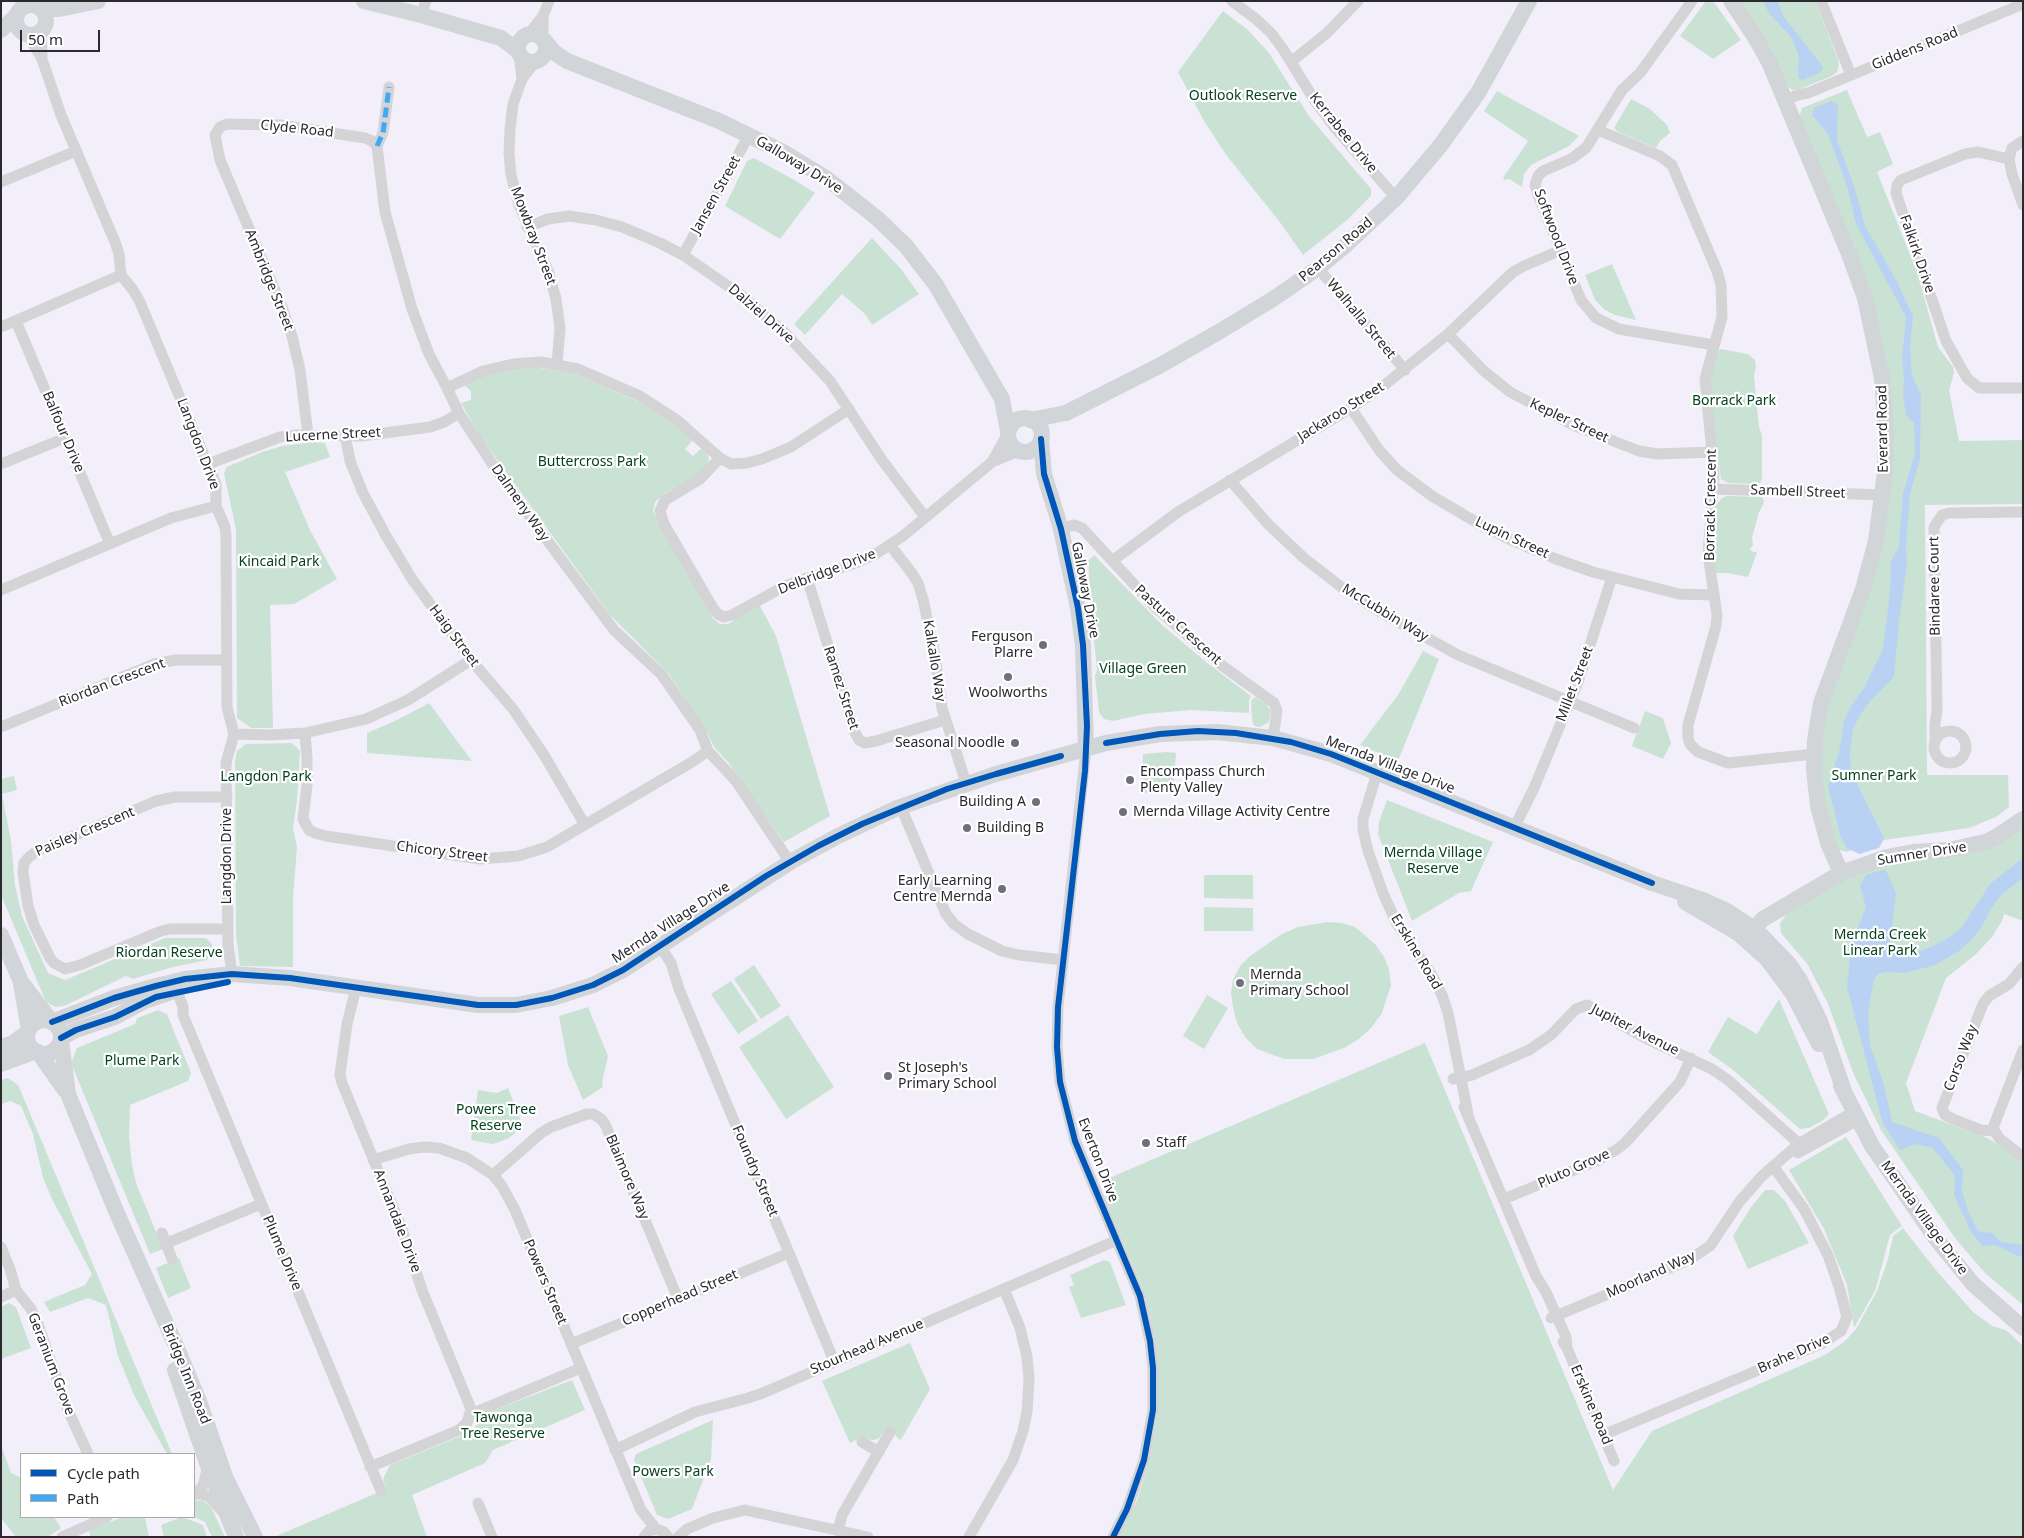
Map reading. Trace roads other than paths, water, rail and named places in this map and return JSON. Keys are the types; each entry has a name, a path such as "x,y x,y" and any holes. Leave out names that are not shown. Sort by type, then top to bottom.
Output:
{"street":[{"path":"1,32 31,16 98,1"},
{"name":"Galloway Drive","path":"364,1 424,8 501,38 530,42 567,60 679,104 749,135 826,178 850,195 895,235 923,266 1002,399 1008,432"},
{"path":"530,42 545,54 538,61 526,61 530,42 544,16 549,1"},
{"name":"Kerrabee Drive","path":"1232,1 1271,33 1292,61 1315,101 1335,128 1396,198"},
{"path":"1292,61 1327,33 1358,1"},
{"name":"Pearson Road","path":"1029,419 1066,413 1159,366 1273,299 1318,268 1346,245 1396,198 1462,115 1487,76 1529,1"},
{"name":"Softwood Drive","path":"1692,1 1640,73 1622,90 1586,148 1579,154 1543,171 1536,181 1538,195 1581,300 1596,318 1619,329 1714,345"},
{"name":"Everard Road","path":"1731,1 1762,49 1849,254 1869,316 1878,354 1885,412 1886,443 1883,494 1876,541 1863,589 1821,703 1814,754 1815,786 1820,815 1828,843 1841,874"},
{"path":"1821,1 1851,75"},
{"name":"Giddens Road","path":"1786,103 1798,95 1808,93 2023,4"},
{"name":"Langdon Drive","path":"31,16 42,59 58,108 117,249 121,275 140,302 218,492 216,506 225,527 226,535 227,707 234,734 226,763 228,944 224,957 229,977"},
{"name":"Mowbray Street","path":"530,42 514,104 509,153 515,192 528,227 549,273 556,298 560,334 557,364"},
{"name":"Galloway Drive","path":"538,61 567,60"},
{"name":"Mowbray Street","path":"522,79 538,61"},
{"name":"Dalmeny Way","path":"389,87 383,133 377,146 386,212 412,310 429,354 459,413 498,472 593,604 614,630 662,675 700,730 708,751 736,782 790,862"},
{"name":"Clyde Road","path":"217,130 228,124 281,125 365,138 372,140 377,146"},
{"name":"Ambridge Street","path":"217,130 215,135 216,146 220,160 282,307 292,336 300,370 308,435"},
{"name":"Borrack Crescent","path":"1598,130 1660,156 1672,165 1717,271 1721,286 1722,317 1704,380 1713,452 1713,489 1708,554 1716,626 1688,725 1687,734 1690,744 1698,752 1728,763 1814,754"},
{"name":"Jansen Street","path":"683,255 749,135"},
{"path":"2023,141 2012,148 2009,159 2012,174 2023,204"},
{"path":"1,182 76,151"},
{"name":"Falkirk Drive","path":"2009,159 1978,152 1965,154 1902,180 1897,185 1896,193 1946,341 1967,378 1978,388 2023,388"},
{"name":"Dalziel Drive","path":"528,227 557,217 583,218 629,230 660,242 683,255 741,295 788,335 830,380 882,460 925,517"},
{"name":"Jackaroo Street","path":"1112,561 1178,512 1351,408 1404,370 1448,334 1513,272 1560,250"},
{"name":"Walhalla Street","path":"1318,268 1404,370"},
{"path":"1,326 121,275"},
{"name":"Balfour Drive","path":"16,320 110,544"},
{"name":"Kepler Street","path":"1448,334 1484,370 1510,392 1575,426 1640,451 1657,454 1713,452"},
{"path":"447,388 469,377 497,367 528,362 557,364 598,377 640,396 677,420 720,458 726,462 738,464 780,452 809,436 849,409"},
{"name":"Galloway Drive","path":"1002,399 1029,419"},
{"name":"Lupin Street","path":"1351,408 1389,462 1432,496 1512,540 1556,559 1612,577 1679,594 1714,595"},
{"name":"Lucerne Street","path":"208,464 280,437 308,435 362,436 430,427 459,413"},
{"name":"Pearson Road","path":"1041,438 1066,413"},
{"path":"1023,419 1029,419 1038,426 1041,438 1031,451 1020,451 1010,444 1008,432 1014,423 1023,419"},
{"name":"Delbridge Drive","path":"992,462 1008,432"},
{"name":"Haig Street","path":"345,435 350,460 363,493 412,579 471,660 513,710 544,754 585,825"},
{"path":"1,464 65,438"},
{"name":"Galloway Drive","path":"1041,438 1044,474 1061,529 1076,598 1083,645 1086,749"},
{"name":"Galloway Drive","path":"1020,451 1044,474"},
{"name":"Delbridge Drive","path":"720,458 700,479 665,500 660,511 667,529 713,608 721,616 732,615 777,590 806,578 854,564 874,555 890,545 992,462 1020,451"},
{"name":"McCubbin Way","path":"1230,480 1287,543 1360,600 1410,630 1458,655 1634,728"},
{"name":"Sambell Street","path":"1713,489 1883,494"},
{"path":"1,590 171,518 216,506"},
{"name":"Bindaree Court","path":"1937,710 1940,721 1951,731 1960,735 1965,743 1965,753 1958,760 1949,763 1939,759 1934,750 1934,724 1937,710 1934,527 1942,515 1949,513 2023,512"},
{"name":"Pasture Crescent","path":"1061,529 1074,525 1082,528 1155,607 1200,646 1274,703 1277,710 1273,738"},
{"name":"Kalkallo Way","path":"890,545 918,583 936,656 945,720 966,783"},
{"name":"Millet Street","path":"1518,829 1527,814 1534,788 1585,663 1612,577"},
{"name":"Ramez Street","path":"806,578 859,740 865,743 876,741 945,720"},
{"name":"Riordan Crescent","path":"1,727 154,664 176,660 226,660"},
{"path":"234,734 270,735 305,733 345,725 386,711 430,687 471,660"},
{"path":"1935,740 1942,733 1951,731"},
{"name":"Mernda Village Drive","path":"52,1022 114,998 172,989 229,977 273,977 478,1005 523,1004 552,998 593,985 623,970 790,862 838,836 901,807 966,783 1122,740 1179,732 1236,733 1273,738 1316,749 1652,883 1703,900 1727,912 1789,964 1810,998 1845,1094 1887,1168 1955,1263 1986,1297 2023,1328"},
{"name":"Chicory Street","path":"305,733 307,785 303,819 309,830 315,833 480,859 518,856 547,847 708,751"},
{"name":"Everton Drive","path":"1086,749 1057,1030 1060,1082 1075,1141 1140,1296 1146,1317 1154,1389 1153,1410 1144,1460 1128,1508 1113,1537"},
{"name":"Erskine Road","path":"1381,775 1367,808 1363,829 1368,851 1397,924 1433,977 1442,995 1448,1013 1452,1040 1451,1056 1461,1103 1468,1114 1536,1276 1541,1294 1554,1316 1560,1339 1567,1348 1614,1462"},
{"name":"Paisley Crescent","path":"227,797 175,797 156,801 36,852 24,863 23,872 28,906 34,925 50,958 54,963 65,969 80,965 161,931 170,929 228,929"},
{"path":"901,807 946,914 954,924 968,934 1002,951 1063,960"},
{"name":"Sumner Drive","path":"1755,936 1763,919 1858,866 1887,857 1913,852 1949,850 1985,842 2023,819"},
{"path":"1,935 21,982 59,1029 61,1039 56,1049 52,1052 37,1052 1,1064"},
{"name":"Foundry Street","path":"657,948 671,963 676,981 834,1361"},
{"name":"Corso Way","path":"1994,1131 1981,1130 1952,1120 1945,1115 1942,1108 1983,1004 1989,996 2010,984 2023,967"},
{"path":"21,982 29,1043 37,1052"},
{"name":"Annandale Drive","path":"353,987 340,1075 402,1229 422,1290 470,1409"},
{"name":"Mernda Village Drive","path":"61,1039 76,1030 115,1017 172,989"},
{"name":"Plume Drive","path":"172,989 183,1007 183,1015 381,1491"},
{"name":"Jupiter Avenue","path":"1457,1079 1482,1071 1538,1046 1576,1009 1582,1006 1591,1006 1644,1038 1708,1066 1728,1080 1802,1146"},
{"path":"1,1046 13,1043 36,1022 46,1020 52,1022"},
{"name":"Bridge Inn Road","path":"61,1039 68,1094"},
{"path":"2023,1050 1994,1131 1999,1138 2023,1157"},
{"name":"Bridge Inn Road","path":"37,1052 68,1094 116,1211 199,1401 230,1488 255,1537"},
{"name":"Pluto Grove","path":"1504,1199 1596,1161 1616,1150 1625,1143 1680,1082 1691,1058"},
{"name":"Blaimore Way","path":"493,1175 551,1127 587,1114 593,1114 601,1119 605,1124 678,1299"},
{"name":"Moorland Way","path":"1554,1316 1675,1266 1698,1254 1710,1246 1752,1186 1773,1166 1802,1146 1856,1116"},
{"name":"Powers Street","path":"373,1160 409,1149 439,1148 467,1158 493,1175 502,1186 515,1210 641,1510 644,1536"},
{"name":"Brahe Drive","path":"1603,1435 1816,1346 1841,1331 1847,1317 1828,1255 1814,1226 1788,1185 1773,1166"},
{"path":"172,1259 164,1238 261,1204"},
{"name":"Bridge Inn Road","path":"116,1211 169,1353 208,1466 236,1537"},
{"name":"Stourhead Avenue","path":"615,1450 695,1412 748,1398 1117,1240"},
{"name":"Geranium Grove","path":"1,1247 16,1290 31,1309 38,1324 67,1408 88,1453"},
{"name":"Copperhead Street","path":"570,1344 789,1253"},
{"path":"969,1537 1013,1460 1027,1412 1029,1380 1027,1357 1020,1328 1004,1289"},
{"path":"1,1297 16,1290"},
{"path":"370,1467 459,1430 467,1423 470,1409 496,1403 581,1368"},
{"path":"838,1530 842,1515 890,1432"},
{"path":"862,1442 879,1452"},
{"path":"195,1493 204,1483 208,1466"},
{"path":"195,1494 209,1497 227,1515"},
{"path":"478,1503 492,1537"},
{"name":"Powers Street","path":"641,1510 663,1533"},
{"path":"644,1536 649,1531 682,1533 713,1518 745,1510 868,1537"},
{"path":"62,1537 105,1518"}],"water":[{"path":"1763,1 1777,1 1784,17 1823,67 1821,72 1803,80 1798,78 1799,56 1791,37 1769,13"},
{"path":"1831,101 1838,105 1837,140 1855,189 1865,226 1894,276 1913,316 1910,349 1912,376 1921,394 1920,459 1910,494 1906,545 1907,563 1894,677 1871,700 1853,729 1850,753 1851,770 1884,838 1879,848 1859,854 1847,848 1841,838 1828,786 1839,753 1844,721 1851,706 1864,688 1883,649 1890,592 1891,561 1899,546 1903,493 1915,454 1914,423 1906,415 1903,393 1902,358 1906,317 1856,224 1847,186 1828,134 1812,115 1814,108"},
{"path":"2023,858 2023,878 2001,895 1981,928 1959,951 1935,965 1905,973 1885,972 1878,974 1874,979 1868,1014 1870,1045 1884,1085 1892,1122 1939,1138 1963,1170 1962,1191 1969,1213 1978,1231 1992,1233 2001,1242 2023,1245 2023,1258 1995,1245 1983,1246 1971,1232 1954,1195 1955,1176 1933,1148 1915,1144 1900,1150 1883,1124 1847,987 1851,946 1866,907 1860,886 1866,875 1885,869 1896,893 1890,942 1893,951 1898,954 1910,954 1929,948 1950,937 1961,928 1991,883"}],"place":[{"name":"Ferguson Plarre","path":"1043,645"},
{"name":"Woolworths","path":"1008,677"},
{"name":"Seasonal Noodle","path":"1015,743"},
{"name":"Encompass Church Plenty Valley","path":"1130,780"},
{"name":"Building A","path":"1036,802"},
{"name":"Mernda Village Activity Centre","path":"1123,812"},
{"name":"Building B","path":"967,828"},
{"name":"Early Learning Centre Mernda","path":"1002,889"},
{"name":"Mernda Primary School","path":"1240,983"},
{"name":"St Joseph's Primary School","path":"888,1076"},
{"name":"Staff","path":"1146,1143"}],"park label":[{"name":"Outlook Reserve","path":"1243,96"},
{"name":"Borrack Park","path":"1734,401"},
{"name":"Buttercross Park","path":"592,462"},
{"name":"Kincaid Park","path":"279,562"},
{"name":"Village Green","path":"1143,669"},
{"name":"Sumner Park","path":"1874,776"},
{"name":"Langdon Park","path":"266,777"},
{"name":"Mernda Village Reserve","path":"1433,862"},
{"name":"Mernda Creek Linear Park","path":"1880,944"},
{"name":"Riordan Reserve","path":"169,953"},
{"name":"Plume Park","path":"142,1061"},
{"name":"Powers Tree Reserve","path":"496,1118"},
{"name":"Tawonga Tree Reserve","path":"503,1426"},
{"name":"Powers Park","path":"673,1472"}]}
